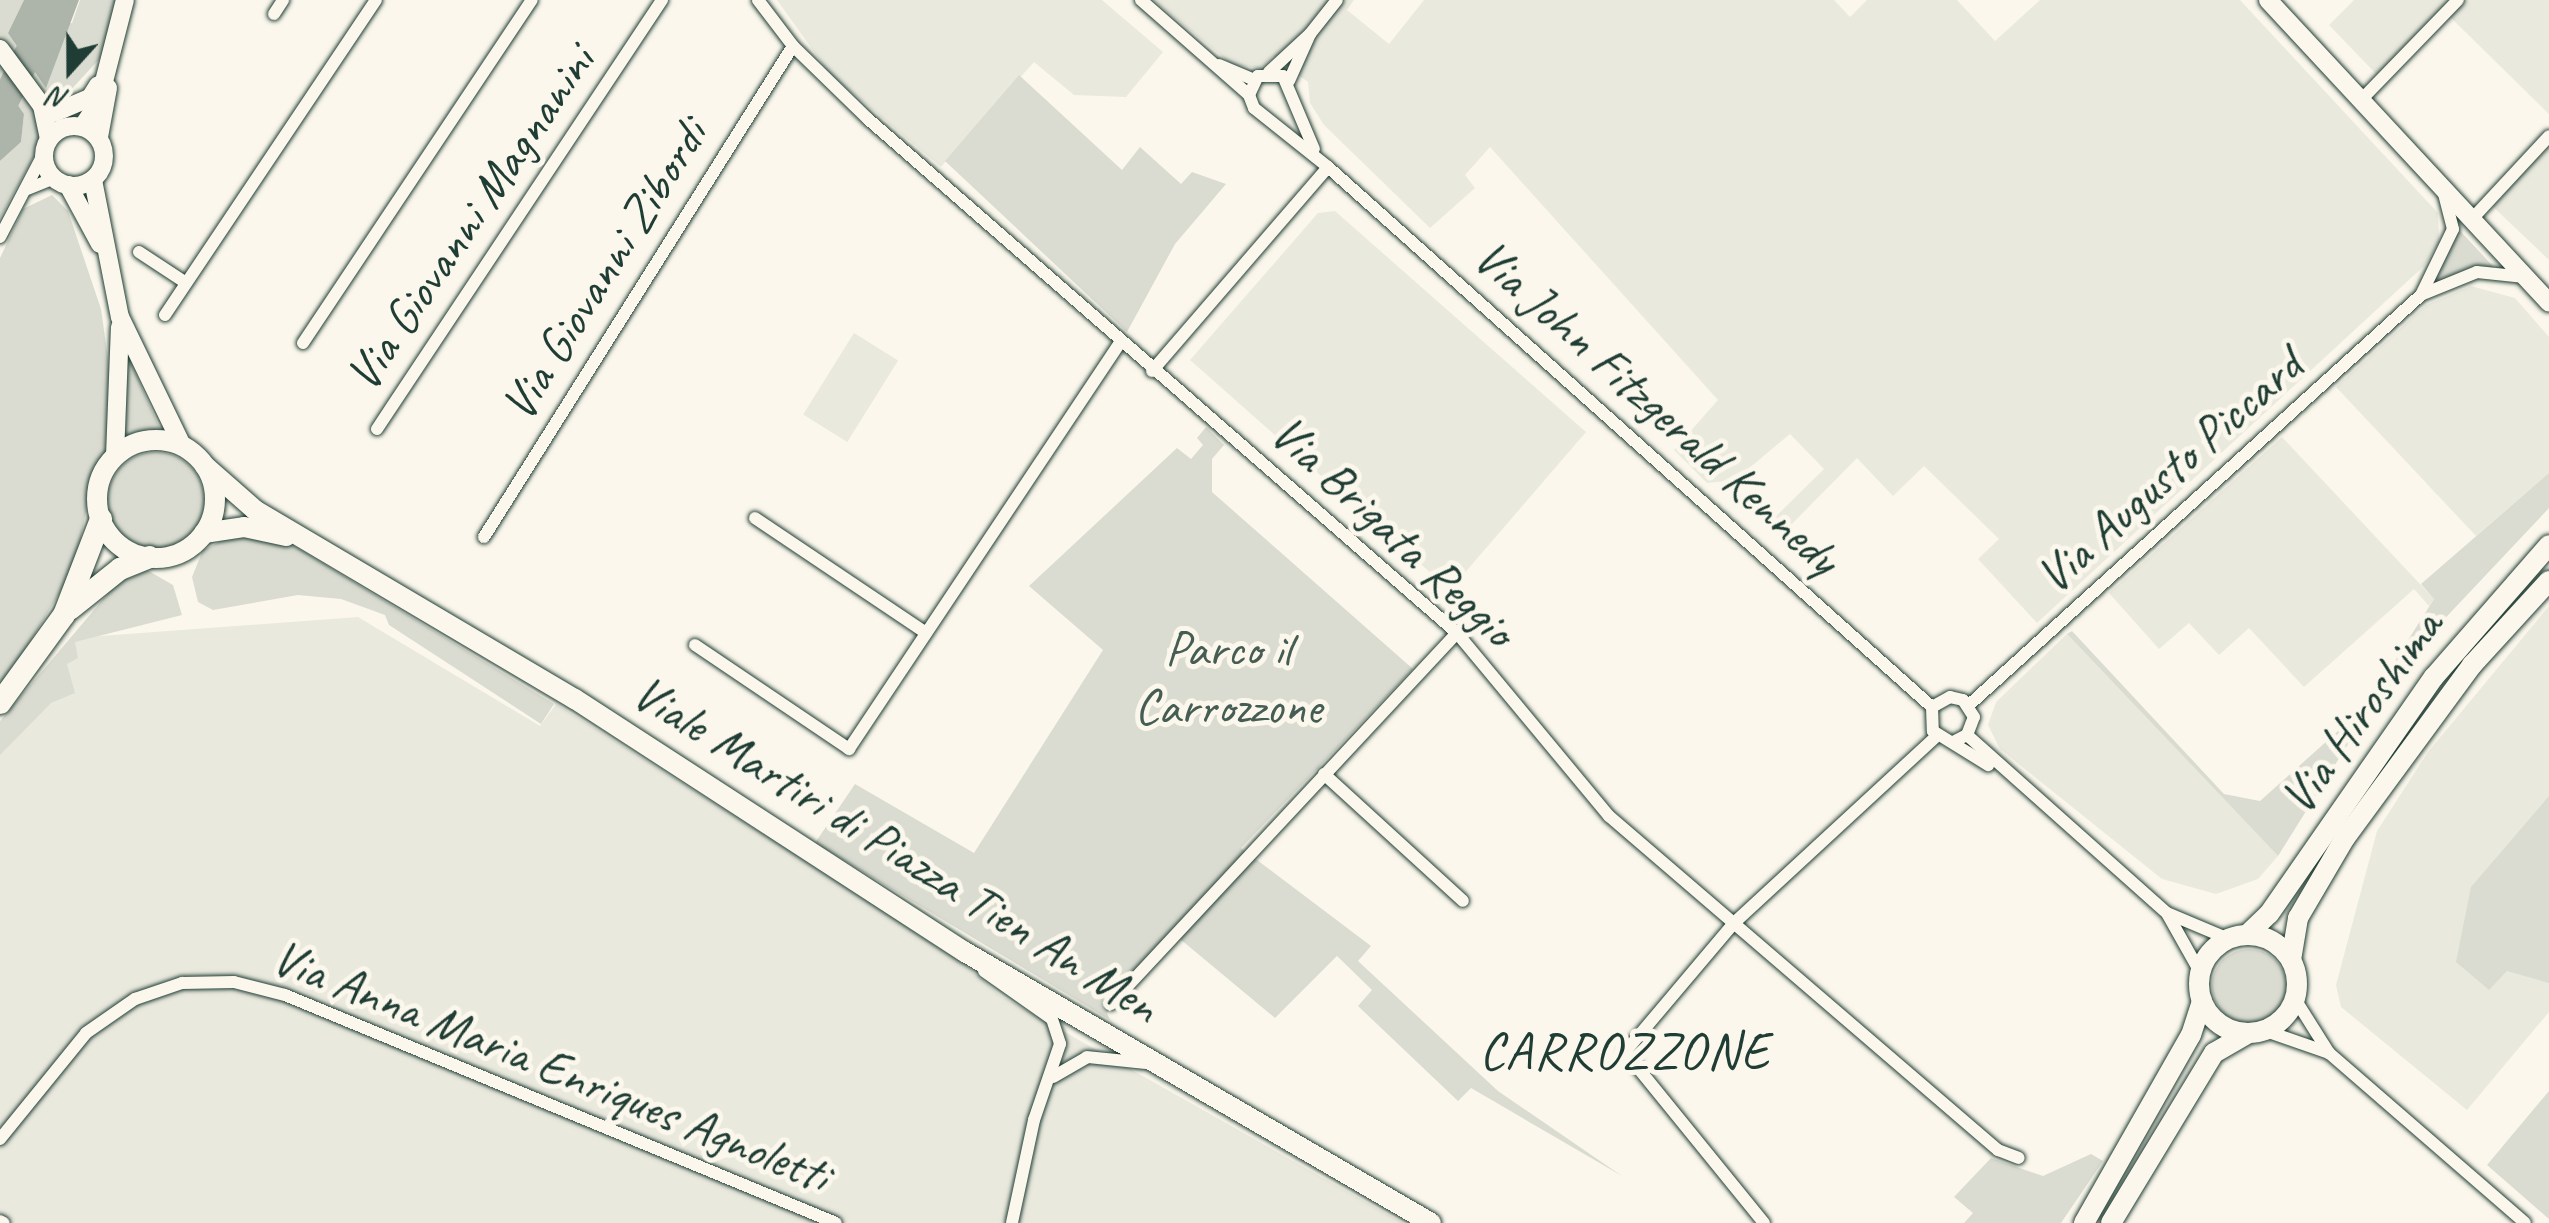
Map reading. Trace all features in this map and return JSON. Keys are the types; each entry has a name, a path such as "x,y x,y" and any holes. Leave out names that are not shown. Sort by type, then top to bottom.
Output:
{"highway":[{"name":"Viale Martiri di Piazza Tien An Men","path":"64,615 101,520"},
{"name":"Viale Martiri di Piazza Tien An Men","path":"0,702 64,615 120,569 150,557"}],"main road":[{"path":"47,146 84,130 110,68 125,0"},
{"path":"2268,0 2549,302"},
{"path":"0,48 45,107 84,130 104,164 93,180 120,316 182,446"},
{"path":"45,107 90,98 110,68"},
{"path":"45,107 47,146 61,182 107,258"},
{"path":"61,182 93,180"},
{"path":"120,316 115,456 146,440 182,446"},
{"name":"Viale Martiri di Piazza Tien An Men","path":"182,446 256,510 622,729 964,952 1150,1064 1431,1223"},
{"name":"Viale Martiri di Piazza Tien An Men","path":"101,520 98,486 115,456"},
{"path":"204,533 215,500 205,466"},
{"path":"101,520 120,545 150,557"},
{"name":"Viale Martiri di Piazza Tien An Men","path":"150,557 181,552 204,533 244,526 316,545"},
{"name":"Via Hiroshima","path":"2200,972 2269,914 2434,677 2549,545"},
{"name":"Via Hiroshima","path":"2296,999 2291,960 2301,910 2355,824 2472,665 2549,581"},
{"path":"2238,937 2273,942 2291,960"},
{"path":"2084,1223 2191,1036 2202,1001 2200,972"},
{"path":"2114,1221 2214,1053 2256,1032 2296,999"},
{"path":"2202,1001 2219,1024 2256,1032"},
{"path":"2069,1223 2130,1142"}],"street":[{"path":"274,14 283,0"},
{"path":"166,315 376,0"},
{"path":"303,343 532,0"},
{"name":"Via Giovanni Magnanini","path":"377,429 662,0"},
{"name":"Via Brigata Reggio","path":"758,0 793,46 1119,344 1305,496 1457,633 1609,816 1998,1150 2018,1158"},
{"name":"Via John Fitzgerald Kennedy","path":"1141,0 1249,95 1266,116 1328,167 1932,708"},
{"path":"1249,95 1254,80 1269,72 1310,34 1336,0"},
{"path":"2360,100 2458,0"},
{"path":"1269,72 1289,81 1310,34"},
{"name":"Via Giovanni Zibordi","path":"484,537 793,46"},
{"name":"Via John Fitzgerald Kennedy","path":"1208,60 1254,80"},
{"name":"Via John Fitzgerald Kennedy","path":"1289,81 1290,104 1328,167"},
{"path":"1266,116 1290,104"},
{"path":"2472,219 2549,136"},
{"path":"0,237 47,146"},
{"path":"1152,370 1328,167"},
{"path":"23,192 61,182"},
{"name":"Via Augusto Piccard","path":"2421,295 2453,230 2442,187"},
{"path":"139,252 186,283"},
{"name":"Via Augusto Piccard","path":"1969,704 2421,295 2477,272 2525,277"},
{"path":"695,645 849,749 1119,344"},
{"path":"755,518 926,633"},
{"path":"1111,1004 1457,633"},
{"path":"1937,736 1932,708 1950,697 1969,704 1974,724 1961,738"},
{"path":"1764,1223 1625,1052 1734,923 1937,736 1961,738 2167,913 2200,972"},
{"path":"1324,774 1463,901"},
{"path":"2167,913 2238,937"},
{"path":"964,952 1004,988 1052,1019 1060,1044 1053,1076 1034,1120 1012,1223"},
{"name":"Via Anna Maria Enriques Agnoletti","path":"0,1139 86,1033 118,1010 182,983 234,982 285,995 836,1223"},
{"path":"2296,999 2329,1053 2524,1223"},
{"path":"2256,1032 2329,1053"},
{"path":"1053,1076 1086,1057 1150,1064"}],"shaded area":[{"path":"24,0 79,0 46,88 8,33"},
{"path":"777,0 1102,0 1163,52 1126,97 1074,95 1034,62 941,167 830,74"},
{"path":"1153,0 1354,0 1347,10 1389,44 1424,0 1834,0 1850,17 1867,0 1957,0 1995,41 2040,0 2240,0 2438,213 2439,242 2424,266 2037,623 1978,559 1999,539 1924,466 1893,496 1857,458 1780,536 1768,524 1824,469 1790,434 1735,480 1707,483 1674,450 1718,400 1490,147 1465,175 1475,188 1430,228 1324,125 1310,103 1308,82 1273,56 1260,68 1233,65"},
{"path":"2354,0 2549,0 2549,114 2446,13 2381,79 2329,25"},
{"path":"0,79 24,114 21,142 0,161"},
{"path":"2549,136 2549,260 2488,202"},
{"path":"1335,211 1586,432 1450,590 1190,360 1318,213"},
{"path":"2471,286 2515,298 2549,337 2549,473 2476,536 2336,387 2426,305"},
{"path":"854,333 898,361 847,442 803,414"},
{"path":"2282,437 2434,599 2429,606 2414,589 2304,687 2249,628 2219,655 2189,623 2159,649 2109,593"},
{"path":"2549,606 2549,1012 2467,1110 2341,1007 2336,985 2377,831 2428,752"},
{"path":"358,617 540,726 556,704 948,950 1001,996 1403,1223 0,1223 0,748 73,638"},
{"path":"2067,634 2278,856 2258,879 2216,894 2162,879 2000,749 1988,725 1996,702"}],"green space":[{"path":"0,0 24,0 8,33 72,23 80,0 128,0 115,42 69,92 0,218 0,161 21,142 24,114 0,79"},
{"path":"1019,75 1122,170 1140,147 1181,184 1192,172 1226,184 1175,244 1127,332 945,161"},
{"path":"52,195 68,211 101,309 113,394 108,448 94,471 75,567 0,692 0,258 23,209"},
{"path":"2451,221 2501,275 2477,272 2421,295"},
{"path":"123,340 135,372 160,429 124,436"},
{"name":"Parco il Carrozzone","path":"1206,427 1224,445 1212,459 1212,492 1413,669 1241,848 1371,946 1358,961 1498,1091 1622,1176 1471,1088 1458,1101 1358,1006 1372,990 1337,956 1275,1018 1180,939 1107,1013 1110,1020 815,843 855,784 974,853 1103,650 1029,586 1177,448 1191,459 1203,445 1197,438"},
{"path":"156,452 174,456 190,466 200,482 204,500 200,518 190,534 174,544 156,548 138,544 122,534 112,518 108,500 112,482 122,466 138,456"},
{"path":"2549,473 2549,508 2434,630 2358,728 2278,856 2067,634 2072,631 2224,794 2260,801 2367,705 2434,599 2421,584"},
{"path":"266,537 296,547 554,704 541,724 389,625 385,615 341,599 298,595 213,610 198,602 192,577 203,550 228,538"},
{"path":"147,570 173,585 182,615 75,642 78,658 67,664 75,693 51,703 0,755 0,721 116,584"},
{"path":"2549,796 2549,983 2507,971 2489,990 2456,962 2471,887"},
{"path":"2249,949 2275,960 2286,986 2275,1012 2249,1023 2223,1012 2212,986 2223,960"},
{"path":"2549,1091 2549,1219 2487,1165"},
{"path":"2091,1154 2103,1161 2061,1223 1964,1223 1973,1213 1954,1197 1991,1158 2043,1176"}],"waterway":[{"path":"0,111 55,0"}],"district":[{"name":"CARROZZONE","path":"1625,1052"}]}
